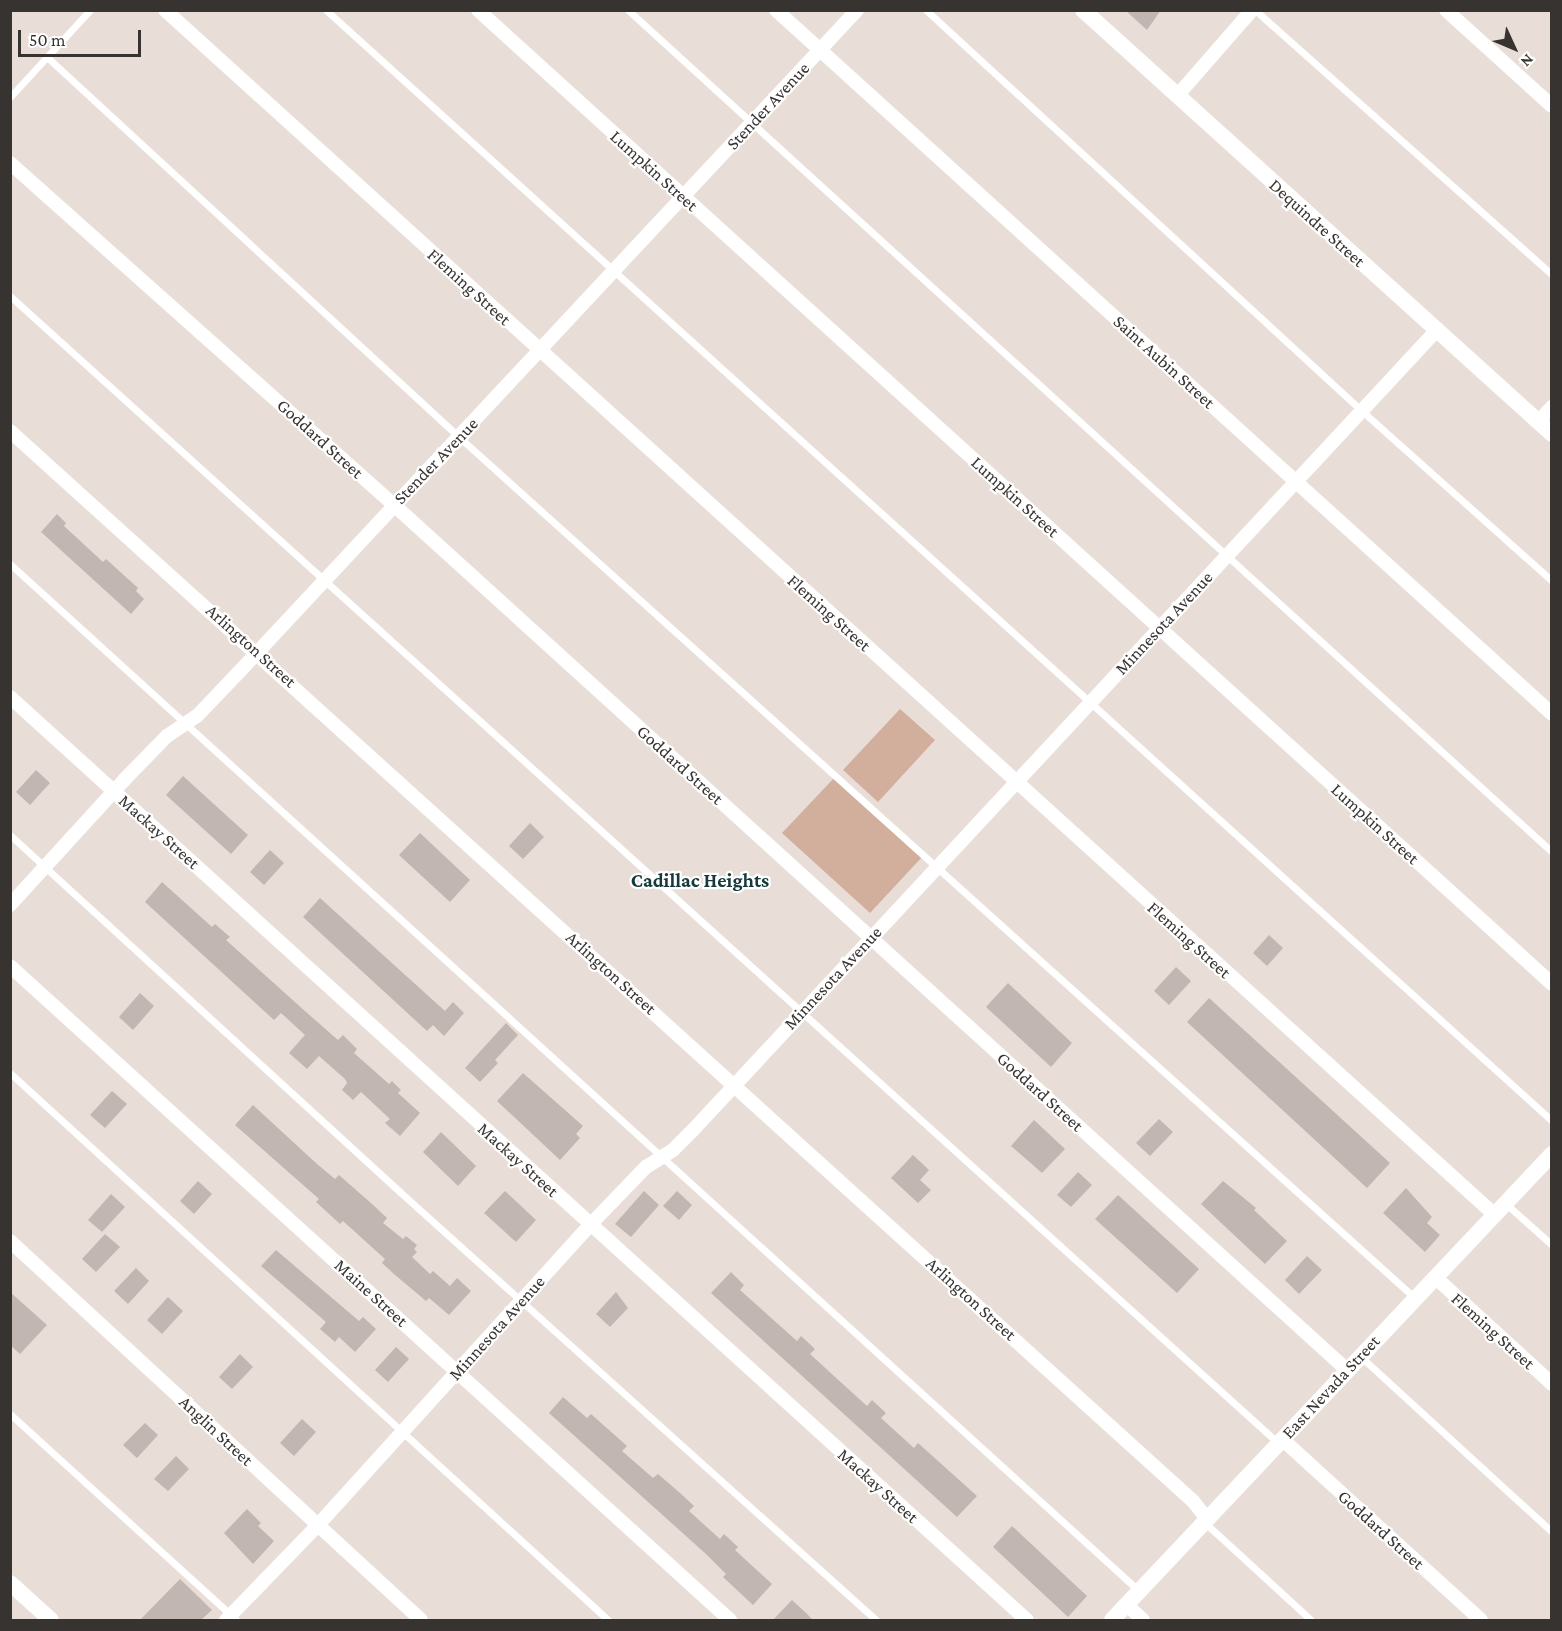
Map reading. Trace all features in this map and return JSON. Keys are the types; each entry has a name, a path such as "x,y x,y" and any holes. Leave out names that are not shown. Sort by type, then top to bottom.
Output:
{"street":[{"name":"Fleming Street","path":"165,10 1015,782 1500,1209"},
{"name":"Lumpkin Street","path":"477,10 1551,984"},
{"name":"Saint Aubin Street","path":"776,10 1551,714"},
{"name":"Stender Avenue","path":"10,905 167,736 187,724 258,652 856,10"},
{"name":"Dequindre Street","path":"1083,10 1551,434"},
{"path":"1177,96 1254,10"},
{"path":"1446,10 1551,106"},
{"name":"Goddard Street","path":"10,163 394,505 1347,1371"},
{"name":"Minnesota Avenue","path":"231,1619 590,1225 646,1167 673,1150 693,1130 1436,331"},
{"path":"1538,422 1551,407"},
{"name":"Arlington Street","path":"10,431 258,652 1193,1501 1205,1521"},
{"name":"Mackay Street","path":"10,698 1027,1620"},
{"name":"Maine Street","path":"10,966 730,1620"},
{"name":"East Nevada Street","path":"1112,1620 1551,1154"},
{"name":"Anglin Street","path":"10,1241 421,1620"},
{"name":"Fleming Street","path":"1435,1278 1551,1384"},
{"name":"Goddard Street","path":"1280,1441 1481,1620"},
{"path":"10,1583 51,1620"},
{"path":"1126,1605 1143,1620"}],"lane":[{"path":"10,97 90,10"},
{"path":"326,10 1551,1121"},
{"path":"628,10 1551,852"},
{"path":"926,10 1551,582"},
{"path":"1254,10 1551,275"},
{"path":"47,57 459,437 1415,1298"},
{"path":"10,296 325,579 800,1013 1280,1441"},
{"path":"10,564 1139,1591"},
{"path":"10,835 520,1300 876,1620"},
{"path":"10,1073 401,1434 608,1620"},
{"path":"1500,1209 1551,1245"},
{"path":"1360,1356 1551,1532"},
{"path":"10,1414 231,1619"},
{"path":"1205,1521 1311,1620"}],"shaded area":[{"path":"900,709 935,740 878,802 843,770"},
{"path":"835,777 923,856 870,913 782,833"}],"building":[{"path":"1125,10 1161,10 1147,30"},
{"path":"57,514 66,523 64,526 103,562 106,559 138,588 136,591 144,599 131,614 41,532"},
{"path":"36,770 50,783 30,805 16,792"},
{"path":"183,776 248,835 231,854 166,795"},
{"path":"530,823 544,837 523,859 509,846"},
{"path":"420,833 470,880 450,902 399,855"},
{"path":"270,850 284,863 264,885 250,872"},
{"path":"162,882 212,927 215,924 230,937 226,940 338,1040 343,1035 357,1049 354,1053 389,1084 392,1081 401,1090 398,1093 420,1113 400,1136 385,1123 390,1119 361,1092 353,1100 342,1090 347,1083 345,1079 319,1056 307,1069 289,1053 305,1035 281,1013 274,1020 145,902"},
{"path":"320,898 445,1011 453,1002 464,1013 444,1036 433,1025 427,1031 303,917"},
{"path":"1269,935 1283,948 1267,966 1253,953"},
{"path":"1176,967 1191,981 1169,1005 1154,991"},
{"path":"1008,983 1072,1043 1051,1067 986,1007"},
{"path":"140,993 154,1006 133,1030 119,1017"},
{"path":"1209,998 1390,1163 1367,1188 1187,1022"},
{"path":"506,1023 518,1035 495,1060 498,1063 480,1082 465,1068"},
{"path":"523,1073 583,1126 576,1134 580,1138 560,1160 497,1101"},
{"path":"112,1091 127,1104 105,1128 90,1115"},
{"path":"253,1105 335,1179 339,1175 372,1204 387,1218 383,1223 403,1239 406,1236 417,1245 414,1249 417,1252 412,1257 430,1274 433,1271 450,1286 457,1278 471,1291 449,1315 429,1298 426,1301 394,1274 382,1263 385,1259 343,1221 340,1224 316,1202 319,1199 235,1125"},
{"path":"1159,1119 1173,1132 1150,1156 1136,1143"},
{"path":"1034,1120 1065,1149 1042,1173 1011,1146"},
{"path":"441,1132 476,1166 458,1186 423,1152"},
{"path":"913,1155 929,1170 920,1180 931,1190 918,1203 891,1178"},
{"path":"1078,1172 1092,1185 1071,1207 1057,1195"},
{"path":"198,1181 212,1194 194,1214 180,1201"},
{"path":"1223,1181 1256,1208 1254,1210 1287,1241 1265,1264 1201,1204"},
{"path":"1406,1188 1432,1217 1427,1223 1440,1235 1425,1252 1383,1213"},
{"path":"505,1191 536,1220 516,1242 484,1213"},
{"path":"644,1191 659,1205 631,1237 615,1224"},
{"path":"677,1191 692,1205 679,1220 663,1206"},
{"path":"111,1194 125,1207 102,1232 88,1220"},
{"path":"1118,1195 1199,1269 1177,1293 1095,1219"},
{"path":"105,1234 120,1247 96,1272 82,1259"},
{"path":"276,1250 359,1321 363,1317 376,1329 355,1352 339,1337 335,1342 320,1329 326,1322 261,1266"},
{"path":"1307,1256 1322,1270 1299,1294 1285,1280"},
{"path":"136,1268 149,1281 128,1304 114,1291"},
{"path":"731,1272 744,1285 740,1290 797,1341 801,1336 815,1349 810,1354 834,1376 867,1406 872,1400 886,1413 881,1418 914,1448 918,1443 977,1496 957,1517 711,1293"},
{"path":"10,1292 47,1325 20,1354 10,1345"},
{"path":"616,1292 628,1308 610,1327 596,1314"},
{"path":"168,1297 183,1311 162,1334 147,1320"},
{"path":"396,1347 409,1359 388,1382 375,1370"},
{"path":"240,1354 253,1367 232,1389 219,1377"},
{"path":"563,1397 587,1418 591,1414 627,1446 622,1451 653,1478 658,1474 680,1493 694,1506 689,1511 720,1539 724,1534 738,1547 735,1550 772,1584 753,1605 723,1577 726,1574 706,1554 549,1413"},
{"path":"302,1419 316,1432 294,1456 280,1443"},
{"path":"145,1423 158,1435 137,1458 123,1445"},
{"path":"176,1456 189,1469 168,1491 154,1479"},
{"path":"247,1509 261,1523 258,1526 274,1541 253,1564 224,1533"},
{"path":"1012,1526 1087,1596 1068,1617 993,1547"},
{"path":"180,1579 212,1610 201,1620 140,1620"},
{"path":"792,1600 806,1613 813,1620 773,1620"}],"district":[{"name":"Cadillac Heights","path":"700,880"}]}
